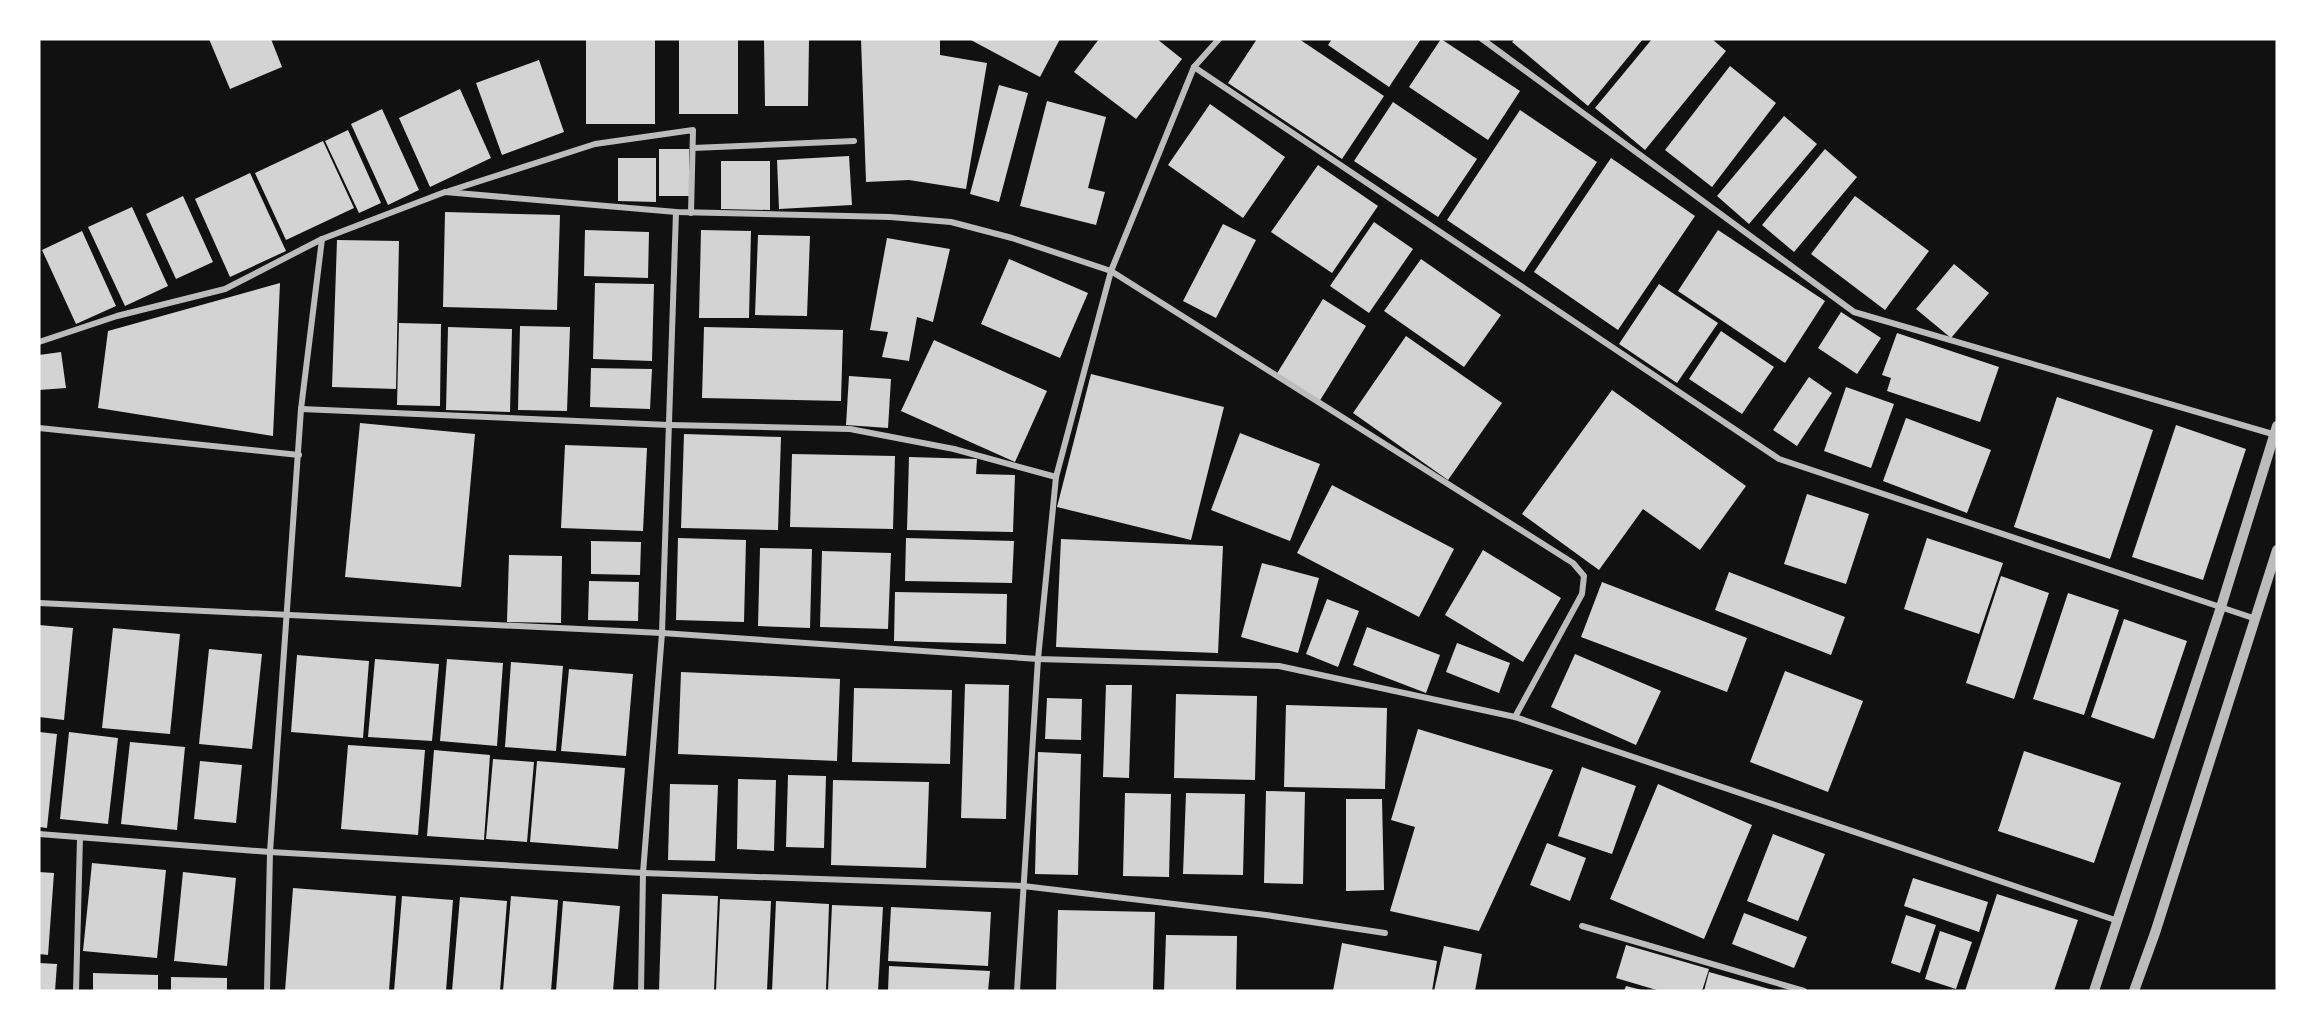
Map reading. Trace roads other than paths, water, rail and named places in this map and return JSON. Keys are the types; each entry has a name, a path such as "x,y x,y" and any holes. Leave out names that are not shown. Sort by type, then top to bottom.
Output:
{"street":[{"path":"1017,991 1038,660 1056,477 1111,271 1194,67 1219,39"},
{"path":"1482,39 1854,312 2276,432 2221,607 2094,991"},
{"path":"1194,67 1779,459 2256,619"},
{"path":"39,342 117,316 225,288 322,239 445,192 595,144 693,130 691,213"},
{"path":"693,148 854,141"},
{"path":"445,192 691,213 890,217 951,222 1012,238 1111,271 1573,563 1584,576 1582,594 1515,717"},
{"path":"641,991 643,873 662,633 676,212"},
{"path":"267,991 270,852 301,410 322,239"},
{"path":"301,410 669,425 850,429 954,448 1056,477"},
{"path":"39,428 299,455"},
{"path":"2134,991 2155,933 2277,550"},
{"path":"39,603 662,633 1038,660 1279,666 1515,717 2118,922"},
{"path":"39,834 270,852 643,873 1023,886 1266,915 1385,933"},
{"path":"76,991 80,838"},
{"path":"1582,926 1804,991"}]}
